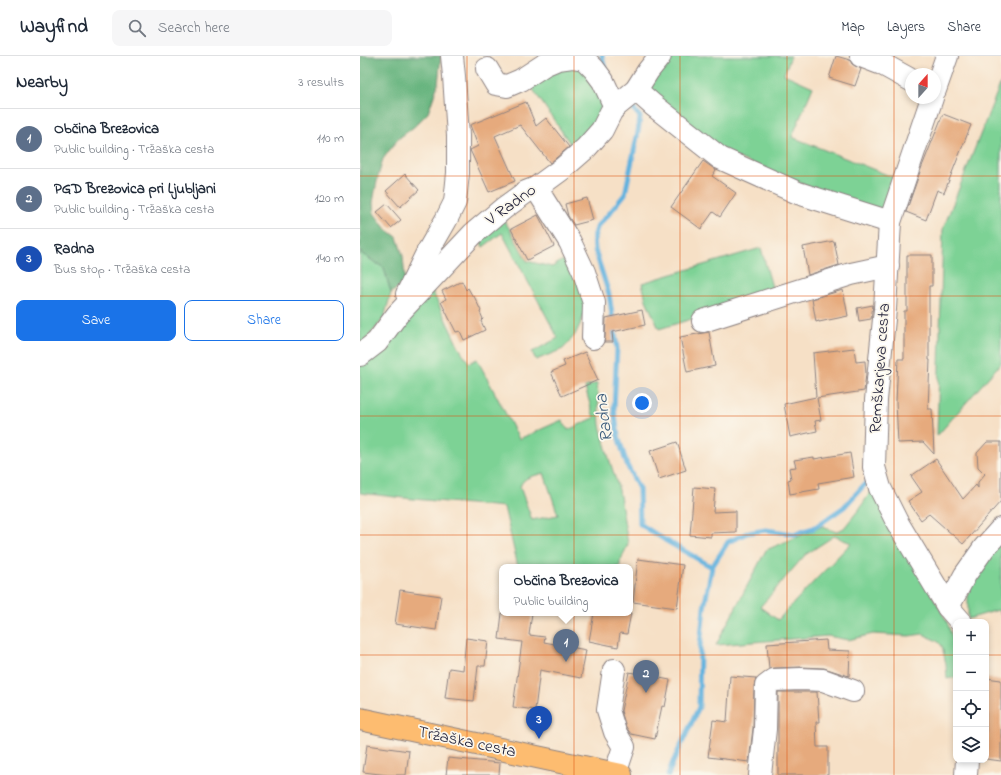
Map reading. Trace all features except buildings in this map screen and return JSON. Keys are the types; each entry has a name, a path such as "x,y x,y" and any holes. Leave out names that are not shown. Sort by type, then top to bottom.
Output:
{"main road":[{"name":"Tržaška cesta","path":"360,719 618,774"}],"street":[{"path":"397,315 427,253 455,202 458,173 458,136 452,56"},
{"name":"V Radno","path":"360,355 376,342 397,315 472,234 526,192 536,188 562,169 586,148 602,130 611,112 636,90 660,56"},
{"path":"861,56 882,64 905,77"},
{"path":"941,73 947,56"},
{"path":"487,69 496,84 507,86 521,80 544,65 558,59 572,57 584,60 594,69 603,81 616,107"},
{"path":"636,90 720,158 798,193 890,222"},
{"name":"Remškarjeva cesta","path":"930,104 890,222 885,309 876,400 874,467 880,488 897,522 955,614"},
{"path":"536,188 570,242 584,272 594,303 593,338"},
{"path":"703,321 851,274 888,266"},
{"path":"955,614 965,575 984,548 1001,529"},
{"path":"614,670 608,710 615,732 624,747 618,774"},
{"path":"760,775 765,729 766,686 774,680 823,680 853,691"},
{"path":"966,775 967,763"}],"green space":[{"path":"360,56 441,56 438,84 428,113 415,126 398,139 383,159 375,191 373,203 374,213 385,228 397,237 403,256 405,280 391,293 384,268 362,254 360,250"},
{"path":"670,56 791,56 784,74 813,87 792,137 895,178 885,210 844,201 726,153 651,95 648,84"},
{"path":"582,63 606,106 604,116 573,148 528,82 544,69"},
{"path":"1001,82 1001,363 937,436 943,229"},
{"path":"501,216 527,261 552,267 563,260 579,279 586,304 583,318 575,335 563,349 536,360 532,352 558,338 502,233 483,247 478,235"},
{"path":"761,248 774,294 659,329 646,300 642,283"},
{"path":"360,250 362,254 384,268 391,293 384,318 360,347"},
{"path":"430,286 458,346 469,363 477,359 519,439 562,420 568,430 594,418 585,387 597,383 600,425 619,490 628,544 620,564 517,564 504,507 360,493 360,360","holes":["544,473 558,515 532,520 520,487 522,483 530,477"]},
{"path":"873,488 947,622 953,640 953,678 947,679 946,664 942,646 937,641 923,634 909,636 873,634 848,640 828,636 716,645 766,550 823,526 836,532 844,528 860,508","holes":["834,536 851,543 778,620 760,607 805,555"]},
{"path":"1001,540 1001,615 998,610 968,619 968,596 971,578"}],"waterway":[{"name":"Radna","path":"602,56 605,69"},
{"name":"Radna","path":"628,102 640,117 625,194 598,225 594,237 595,250 609,294 617,348 614,409 618,436 627,465 639,489 640,524 712,567 704,608 700,647 699,707 668,775"},
{"path":"712,567 728,542 747,533 766,530 794,534 814,528 844,507 867,482"}],"place":[{"name":"Občina Brezovica","path":"566,662"},
{"name":"PGD Brezovica pri Ljubljani","path":"646,693"},
{"name":"Radna","path":"539,739"}]}
